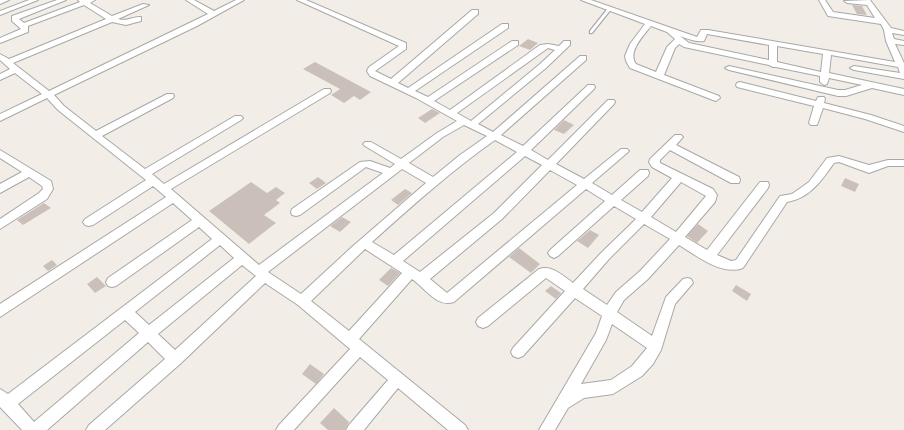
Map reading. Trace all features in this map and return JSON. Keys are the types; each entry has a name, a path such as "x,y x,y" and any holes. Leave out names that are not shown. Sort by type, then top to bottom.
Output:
{"street":[{"path":"0,2 6,0"},
{"path":"0,13 35,0"},
{"path":"0,42 22,32 25,28 15,20 15,18 63,0"},
{"path":"189,0 214,14"},
{"path":"0,118 241,0"},
{"path":"301,0 403,45 403,47 372,69 371,71 373,74 409,91 467,123 586,184 709,256 730,266 739,265 784,199 795,197 813,185 831,160 839,159 869,168 888,163 904,163"},
{"path":"584,0 598,2 648,23 696,39 702,39 703,34 706,32 827,53 902,69"},
{"path":"822,0 826,9 831,14 881,21"},
{"path":"22,26 86,1 112,19 126,23 138,19"},
{"path":"854,18 846,1 868,2 888,30 890,41 902,69"},
{"path":"0,77 8,63 145,4"},
{"path":"392,83 475,12"},
{"path":"648,23 630,50 629,62 633,66 716,98"},
{"path":"409,91 505,26"},
{"path":"888,30 904,33"},
{"path":"673,31 679,40 687,45 773,65 904,92"},
{"path":"659,76 672,47 679,40"},
{"path":"890,41 904,44"},
{"path":"428,101 515,43"},
{"path":"773,43 773,65"},
{"path":"94,430 175,359 262,274 402,163 440,135 467,123 564,46 543,47 450,114"},
{"path":"814,123 823,90 827,53"},
{"path":"895,53 904,55"},
{"path":"302,301 357,249 433,182 464,157 494,136 583,58"},
{"path":"8,63 48,94 61,108 164,189 242,258 262,274 302,301 460,430"},
{"path":"729,68 823,90 846,93 871,85"},
{"path":"854,68 904,76"},
{"path":"740,84 868,117 904,130"},
{"path":"395,261 524,151 591,87"},
{"path":"164,189 327,91"},
{"path":"96,135 170,96"},
{"path":"284,430 355,344 416,276 498,216 611,102"},
{"path":"89,222 149,178 238,118"},
{"path":"547,430 601,336 613,305 620,296 644,275 678,238 712,197 709,192 656,165 654,162 655,159 678,137"},
{"path":"368,144 433,182"},
{"path":"669,145 734,180"},
{"path":"365,243 395,261 443,298 450,298 624,151"},
{"path":"0,153 28,173 47,184 48,189 43,196 0,225"},
{"path":"296,212 364,164 370,164 391,172"},
{"path":"0,190 28,173"},
{"path":"554,253 644,173"},
{"path":"518,352 605,256 644,218 679,177"},
{"path":"709,256 764,185"},
{"path":"0,311 173,198"},
{"path":"112,282 200,220"},
{"path":"32,430 3,400 126,312 220,239"},
{"path":"36,430 148,334 242,258"},
{"path":"483,322 543,273 551,274 656,346"},
{"path":"562,403 581,391 613,387 637,371 648,360 656,346 670,301 687,283"},
{"path":"126,312 175,359"},
{"path":"354,430 398,378"}],"lane":[{"path":"590,32 610,8"}],"building":[{"path":"852,5 862,6 867,15 857,14"},
{"path":"528,39 538,43 530,50 519,46"},
{"path":"315,62 371,92 360,100 354,96 344,103 331,95 340,89 303,69"},
{"path":"432,109 440,113 425,123 418,118"},
{"path":"564,120 574,125 564,134 554,130"},
{"path":"318,177 326,183 317,189 309,183"},
{"path":"845,178 859,184 855,192 841,186"},
{"path":"251,182 267,193 276,187 285,193 276,200 280,203 264,215 276,223 249,244 209,211"},
{"path":"405,189 412,193 398,205 391,200"},
{"path":"44,203 51,208 23,225 17,220"},
{"path":"342,217 351,222 340,232 330,226"},
{"path":"698,224 708,231 697,243 687,236"},
{"path":"590,230 599,235 588,248 577,241"},
{"path":"519,248 540,264 531,273 509,257"},
{"path":"52,260 57,265 48,271 43,266"},
{"path":"391,268 400,273 388,286 379,280"},
{"path":"97,277 106,286 95,293 87,284"},
{"path":"736,285 751,294 747,301 732,291"},
{"path":"551,286 561,293 556,299 545,291"},
{"path":"310,364 324,374 316,384 302,374"},
{"path":"334,408 349,422 345,430 328,430 320,423"}]}
